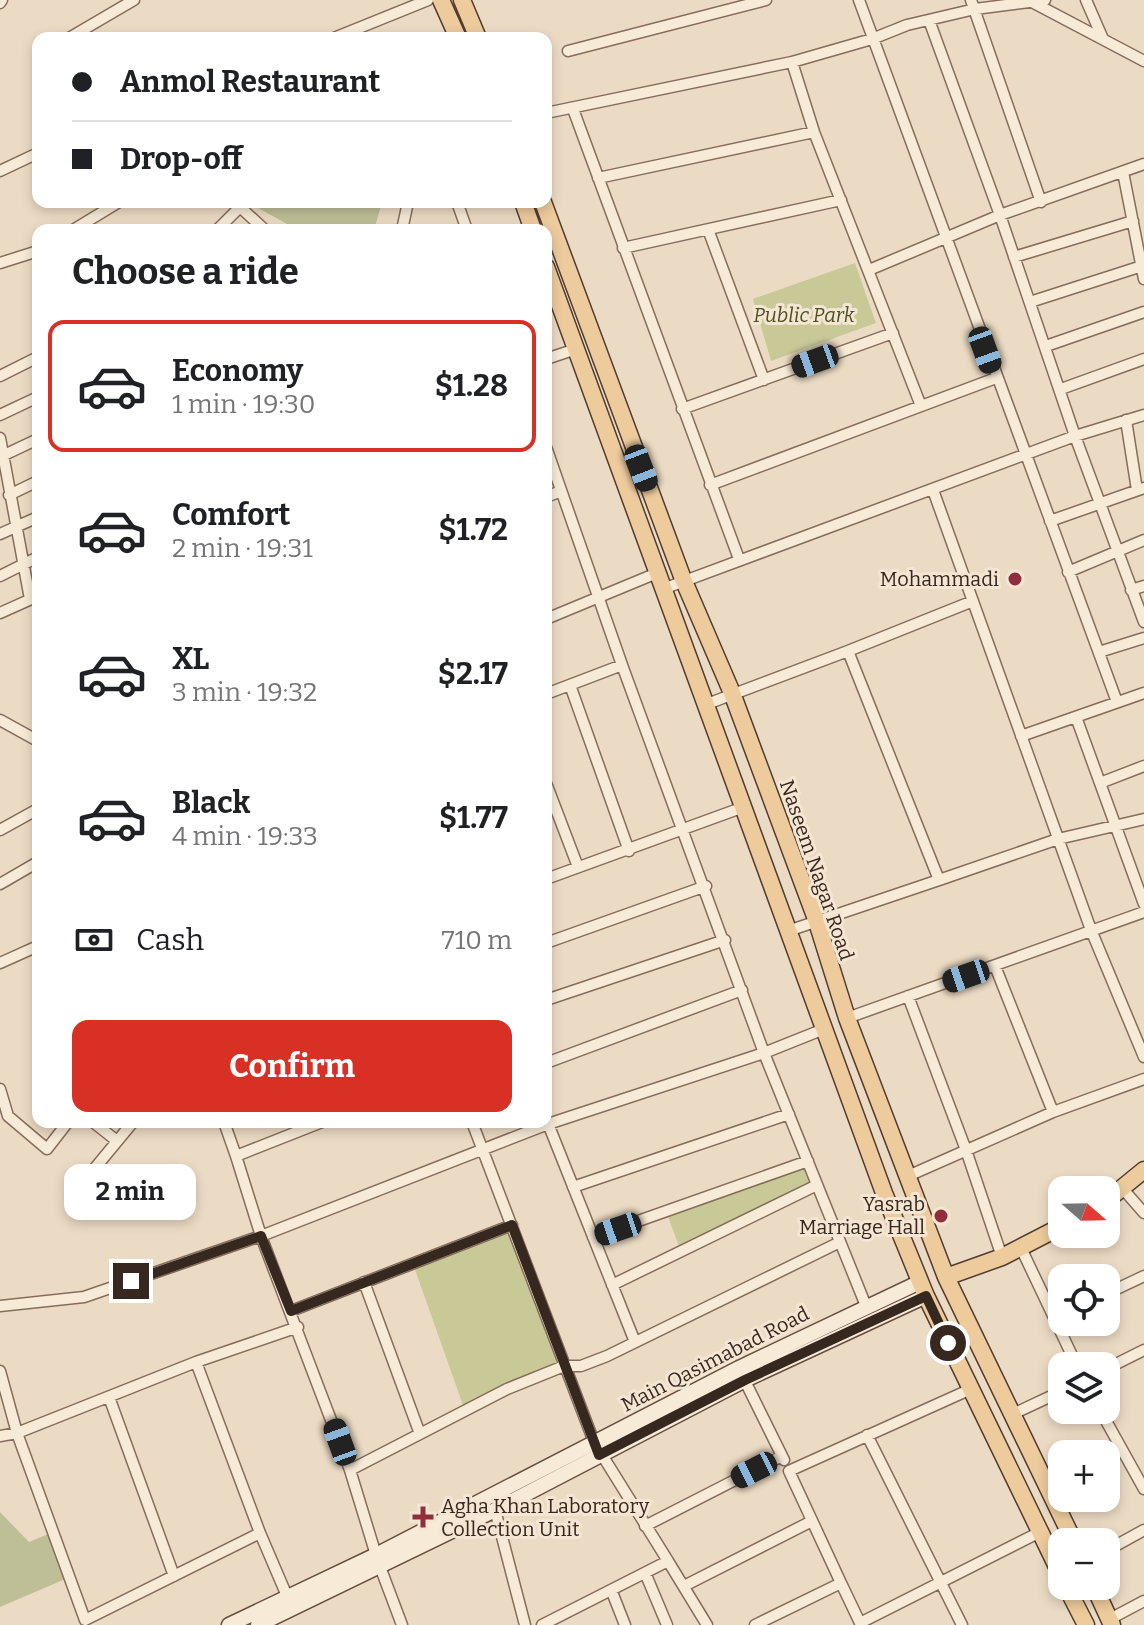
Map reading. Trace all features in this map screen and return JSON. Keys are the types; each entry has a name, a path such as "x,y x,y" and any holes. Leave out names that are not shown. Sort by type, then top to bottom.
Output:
{"main road":[{"path":"441,0 455,32"},
{"path":"462,0 475,32"},
{"name":"Naseem Nagar Road","path":"552,226 683,579 732,693 816,919 847,1018 946,1277 1067,1528"},
{"path":"552,283 707,704 741,808 923,1289 1048,1548"},
{"path":"824,1029 847,1018"},
{"path":"1120,1191 1144,1170"},
{"path":"946,1277 1002,1257 1048,1233"},
{"name":"Main Qasimabad Road","path":"742,1374 866,1306 923,1289"},
{"name":"Main Qasimabad Road","path":"258,1625 378,1559 742,1374 923,1289"},
{"path":"1000,1449 1025,1438"},
{"name":"Main Qasimabad Road","path":"229,1625 287,1596 495,1510 596,1448"},
{"path":"1074,1600 1086,1625"},
{"path":"1101,1600 1111,1622"}],"street":[{"path":"77,32 114,5 134,0"},
{"path":"349,32 428,0"},
{"path":"568,51 766,0"},
{"path":"859,0 1117,702"},
{"path":"552,112 792,62 872,39 973,4 1045,0"},
{"path":"1086,0 1103,39"},
{"path":"1032,2 1144,61"},
{"path":"973,4 1041,202"},
{"path":"929,20 1116,552 1144,622"},
{"path":"792,62 814,132 921,406"},
{"path":"573,109 739,559"},
{"path":"598,178 814,132"},
{"path":"0,171 32,156"},
{"path":"869,270 1000,215 1144,164"},
{"path":"1123,172 1144,279"},
{"path":"623,248 709,232 841,200"},
{"path":"83,224 109,208"},
{"path":"223,224 240,208"},
{"path":"246,208 260,224"},
{"path":"1014,257 1133,221"},
{"path":"709,232 764,380"},
{"path":"0,263 32,253"},
{"path":"1030,302 1142,266"},
{"path":"1046,346 1144,312"},
{"path":"682,409 893,333"},
{"path":"552,357 576,349"},
{"path":"1061,389 1144,359"},
{"path":"0,376 32,360"},
{"path":"710,485 996,378"},
{"path":"0,415 32,400"},
{"path":"552,617 600,597 660,581 683,579 1075,436 1144,415"},
{"path":"1050,521 1141,489 1126,420"},
{"path":"0,438 23,565 32,592"},
{"path":"2,456 32,442"},
{"path":"552,465 764,1053 866,1306"},
{"path":"9,495 32,484"},
{"path":"933,490 1091,930 1144,1057"},
{"path":"552,495 561,491"},
{"path":"0,534 32,520"},
{"path":"1068,572 1144,540"},
{"path":"0,576 32,560"},
{"path":"1131,590 1144,586"},
{"path":"0,613 32,599"},
{"path":"707,704 973,601"},
{"path":"1099,652 1144,638"},
{"path":"848,651 939,880"},
{"path":"552,692 622,665"},
{"path":"570,685 629,851"},
{"path":"1021,736 1144,693"},
{"path":"1076,717 1144,904"},
{"path":"0,720 32,738"},
{"path":"1100,783 1144,766"},
{"path":"552,799 578,867"},
{"path":"552,877 741,808"},
{"path":"0,830 32,812"},
{"path":"788,931 1058,839 1144,819"},
{"path":"0,884 32,865"},
{"path":"552,941 706,886"},
{"path":"847,1018 1144,912"},
{"path":"552,998 725,940"},
{"path":"0,963 32,949"},
{"path":"995,966 1053,1112"},
{"path":"552,1061 742,990"},
{"path":"908,996 1002,1257"},
{"path":"552,1119 764,1053 824,1029"},
{"path":"908,1176 1053,1112 1144,1079"},
{"path":"0,1089 8,1116 47,1149 63,1128"},
{"path":"573,1187 789,1114"},
{"path":"101,1128 117,1141"},
{"path":"81,1185 128,1128"},
{"path":"226,1128 261,1236 350,1470 402,1625"},
{"path":"236,1156 307,1128"},
{"path":"474,1128 596,1448 707,1625"},
{"path":"0,1306 84,1297 261,1236 530,1128"},
{"path":"550,1128 635,1342"},
{"path":"593,1237 808,1161"},
{"path":"612,1285 817,1185"},
{"path":"1123,1189 1144,1213"},
{"path":"291,1311 512,1225"},
{"path":"350,1470 507,1389 564,1366 581,1366 840,1242"},
{"path":"1020,1246 1048,1296"},
{"path":"1120,1287 1144,1276"},
{"path":"364,1282 420,1434"},
{"path":"0,1436 17,1433 196,1362 298,1327"},
{"path":"1120,1362 1144,1350"},
{"path":"196,1362 287,1596"},
{"path":"0,1371 17,1433 80,1622 260,1533"},
{"path":"742,1374 861,1624 1040,1532"},
{"path":"789,1471 971,1389"},
{"path":"109,1397 174,1576"},
{"path":"1013,1414 1048,1398"},
{"path":"1108,1424 1144,1489"},
{"path":"867,1435 962,1625"},
{"path":"645,1526 782,1456"},
{"path":"495,1510 525,1625"},
{"path":"684,1586 812,1521"},
{"path":"1120,1543 1144,1530"},
{"path":"542,1625 571,1620 612,1592 668,1561"},
{"path":"646,1575 667,1625"},
{"path":"755,1625 779,1620 841,1583"},
{"path":"612,1592 625,1625"},
{"path":"1111,1622 1144,1601"}],"green space":[{"path":"258,208 380,208 376,224 287,224"},
{"name":"Public Park","path":"855,263 876,323 771,361 753,299"},
{"path":"808,1161 817,1185 681,1252 666,1211"},
{"path":"512,1225 564,1366 465,1411 413,1264"},
{"path":"0,1512 29,1542 53,1532 70,1577 0,1607"}],"place":[{"name":"Mohammadi","path":"1015,579"},
{"name":"Yasrab Marriage Hall","path":"941,1216"},
{"name":"Agha Khan Laboratory Collection Unit","path":"423,1517"}],"route":[{"path":"131,1281 261,1236 291,1311 512,1225 599,1455 745,1380 926,1296 948,1343"}]}
